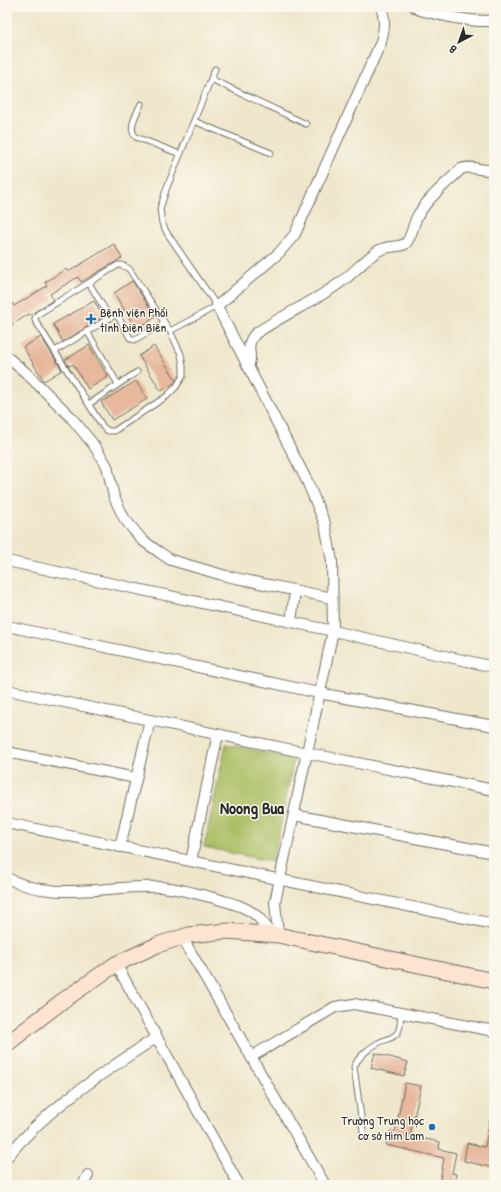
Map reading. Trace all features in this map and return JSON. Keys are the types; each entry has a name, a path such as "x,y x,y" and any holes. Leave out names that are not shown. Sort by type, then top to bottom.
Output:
{"street":[{"path":"275,935 275,902 332,631 332,561 325,524 307,481 217,306 279,253 295,234 381,42 384,27 384,14 381,7"},
{"path":"415,7 420,10 466,20 494,20"},
{"path":"248,366 250,358 249,342 255,334 342,282 372,255 380,250 387,247 404,244 409,238 416,219 424,206 461,170 468,167 483,170 494,169"},
{"path":"7,357 24,371 70,416 93,444 107,466 114,497 124,518 142,540 171,560 226,576 332,598"},
{"path":"7,562 291,622 494,667"},
{"path":"291,622 295,591"},
{"path":"7,626 320,693 494,726"},
{"path":"7,690 307,753 494,790"},
{"path":"120,847 150,720"},
{"path":"191,861 218,734"},
{"path":"7,752 136,778"},
{"path":"294,815 494,853"},
{"path":"7,824 494,924"},
{"path":"7,878 28,887 47,890 74,891 162,887 202,894 250,911 275,935"},
{"path":"7,1044 62,1002 116,964 156,945 182,937 227,930 275,935 494,981"},
{"path":"182,937 325,1185"},
{"path":"116,964 239,1185"},
{"path":"251,1056 335,1007 354,1004 494,1031"},
{"path":"7,1157 44,1118 82,1087 157,1037"},
{"path":"83,1185 88,1175"}],"lane":[{"path":"170,331 217,306 167,233 160,209 167,187 215,69"},
{"path":"211,79 306,124"},
{"path":"141,104 132,126 132,132 134,135 180,154"},
{"path":"194,121 271,153"},
{"path":"118,265 122,265 129,269 164,323 170,331 181,354 183,376 176,387 167,396 114,430 108,431 103,427 36,322 35,318 38,314 118,265"},
{"path":"89,283 110,318"},
{"path":"55,351 116,314 130,338 134,340 164,323"},
{"path":"87,332 118,384"},
{"path":"89,404 137,372"},
{"path":"364,1138 354,1067 361,1056 379,1042 397,1034 401,1013"}],"green space":[{"path":"226,744 294,759 273,862 204,847"}],"building":[{"path":"114,244 122,258 81,282 78,277 50,294 53,300 7,328 7,296 14,306 47,286 45,282 66,269 68,272"},
{"path":"132,281 156,317 136,329 114,293"},
{"path":"94,301 103,317 63,342 53,324"},
{"path":"41,337 62,370 44,381 23,347"},
{"path":"89,345 108,377 88,389 73,364 69,366 65,360"},
{"path":"154,346 176,380 174,383 161,391 139,356"},
{"path":"136,381 147,399 112,420 101,402"},
{"path":"375,1053 408,1062 404,1076 371,1068"},
{"path":"405,1083 421,1086 410,1136 440,1142 439,1149 456,1153 452,1173 456,1174 454,1185 439,1185 444,1158 386,1145 390,1131 395,1132"},
{"path":"490,1119 494,1120 494,1168 464,1161 467,1143 485,1147"}],"place":[{"name":"Bệnh viện Phổi tỉnh Điện Biên","path":"91,319"},
{"name":"Trường Trung học cơ sở Him Lam","path":"432,1127"}],"district":[{"name":"Noong Bua","path":"252,807"}]}
